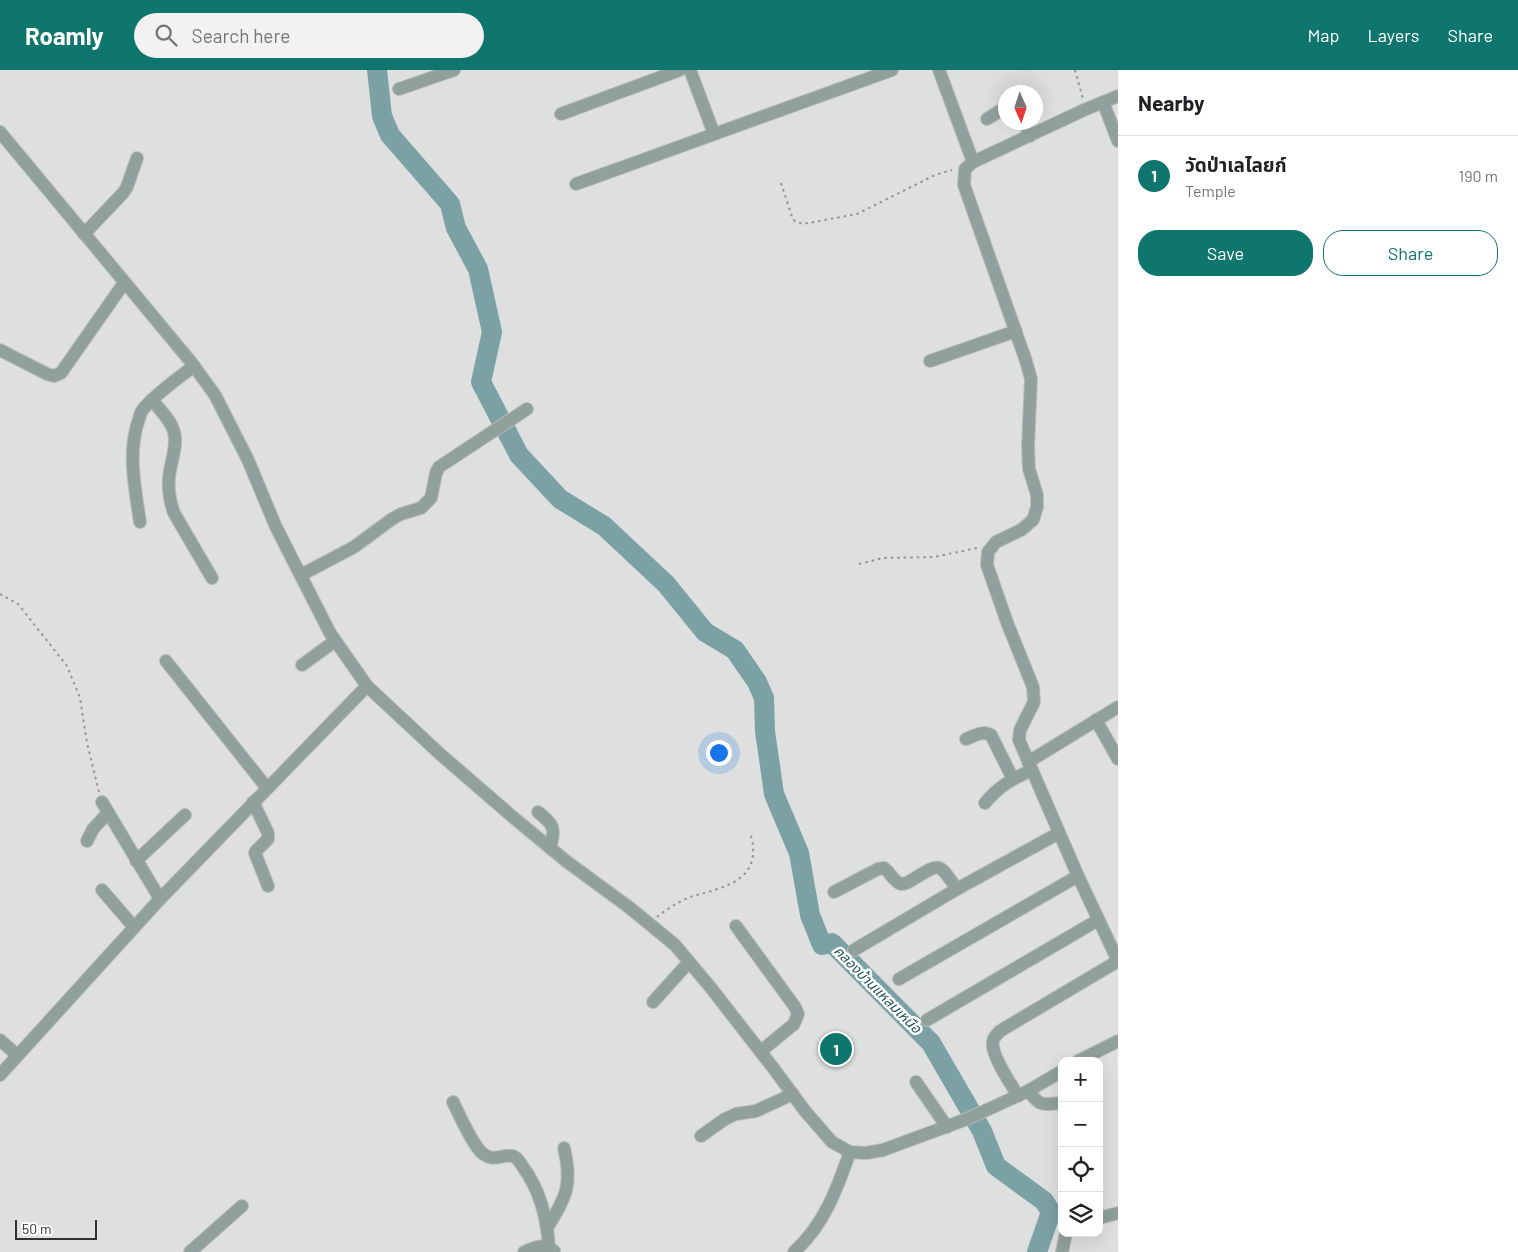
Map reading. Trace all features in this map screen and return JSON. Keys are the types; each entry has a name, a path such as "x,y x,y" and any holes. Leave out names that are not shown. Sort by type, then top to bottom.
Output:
{"street":[{"path":"399,89 454,70"},
{"path":"561,114 680,70"},
{"path":"690,70 714,134"},
{"path":"576,184 892,70"},
{"path":"939,70 969,166 964,185 1031,379 1028,446 1029,469 1037,495 1038,507 1033,520 1021,530 996,542 988,552 987,565 1033,687 1034,702 1018,735 1019,740 1059,834 1118,961 1000,1031 993,1041 993,1049 998,1062 1023,1094 1042,1104 1058,1103"},
{"path":"969,166 1084,110 1118,96"},
{"path":"1102,102 1118,141"},
{"path":"987,119 998,112"},
{"path":"1027,130 1030,136"},
{"path":"2,138 194,366 214,395 244,452 276,528 330,633 367,686 440,754 550,848 649,923 674,945 712,988 805,1112 832,1142 850,1152 866,1153 883,1150 967,1119 1023,1094 1058,1073"},
{"path":"84,234 126,190 136,158"},
{"path":"0,350 47,374 54,376 61,373 124,283"},
{"path":"930,361 1016,331"},
{"path":"140,522 132,452 136,428 142,410 194,366"},
{"path":"152,400 174,430 176,442 169,478 170,503 212,578"},
{"path":"300,575 354,546 401,514 421,508 431,498 439,467 527,409"},
{"path":"302,665 335,641"},
{"path":"166,661 267,788"},
{"path":"0,1075 160,899 367,686"},
{"path":"985,803 994,792 1030,766 1118,707"},
{"path":"1096,720 1118,759"},
{"path":"966,739 982,732 991,735 1013,779"},
{"path":"253,802 268,833 268,839 255,853 268,886"},
{"path":"87,841 105,807"},
{"path":"105,807 160,899"},
{"path":"538,812 553,826 554,835 550,848"},
{"path":"136,861 185,815"},
{"path":"854,950 956,889 1059,834"},
{"path":"834,892 878,869 884,868 901,884 931,868 938,867 943,869 956,889"},
{"path":"899,980 1078,876"},
{"path":"102,890 134,927"},
{"path":"928,1020 1098,920"},
{"path":"736,926 795,1007 798,1014 794,1024 788,1030 761,1051"},
{"path":"652,1002 690,962"},
{"path":"0,1040 17,1055"},
{"path":"1086,1057 1118,1041"},
{"path":"916,1082 946,1127"},
{"path":"700,1136 736,1114 756,1111 793,1094"},
{"path":"453,1102 478,1149 484,1155 497,1159 511,1156 517,1159 531,1178 538,1193 552,1249 538,1246 524,1252"},
{"path":"548,1228 566,1195 567,1169 564,1148"},
{"path":"794,1252 816,1228 834,1197 850,1152"},
{"path":"190,1252 242,1206"},
{"path":"1103,1217 1118,1213"},
{"path":"1062,1252 1065,1237"}],"path":[{"path":"1075,70 1083,96 1084,110"},
{"path":"780,183 793,220 803,224 856,214 935,175 969,166"},
{"path":"859,564 883,558 934,557 975,548 988,552"},
{"path":"0,594 18,604 67,666 80,698 87,743 105,807"},
{"path":"649,923 680,902 716,891 745,874 752,862 753,848 750,832"}],"waterway":[{"name":"คลองบ้านแหลมเหนือ","path":"377,70 382,116 390,135 450,204 456,228 478,269 492,332 481,382 519,455 560,499 604,526 666,584 705,632 735,650 757,682 764,698 765,731 774,794 799,853 810,915 822,945 832,943 931,1043 982,1131 996,1166 1044,1201 1051,1212 1037,1252"}],"place":[{"name":"วัดป่าเลไลยก์","path":"836,1049"}]}
